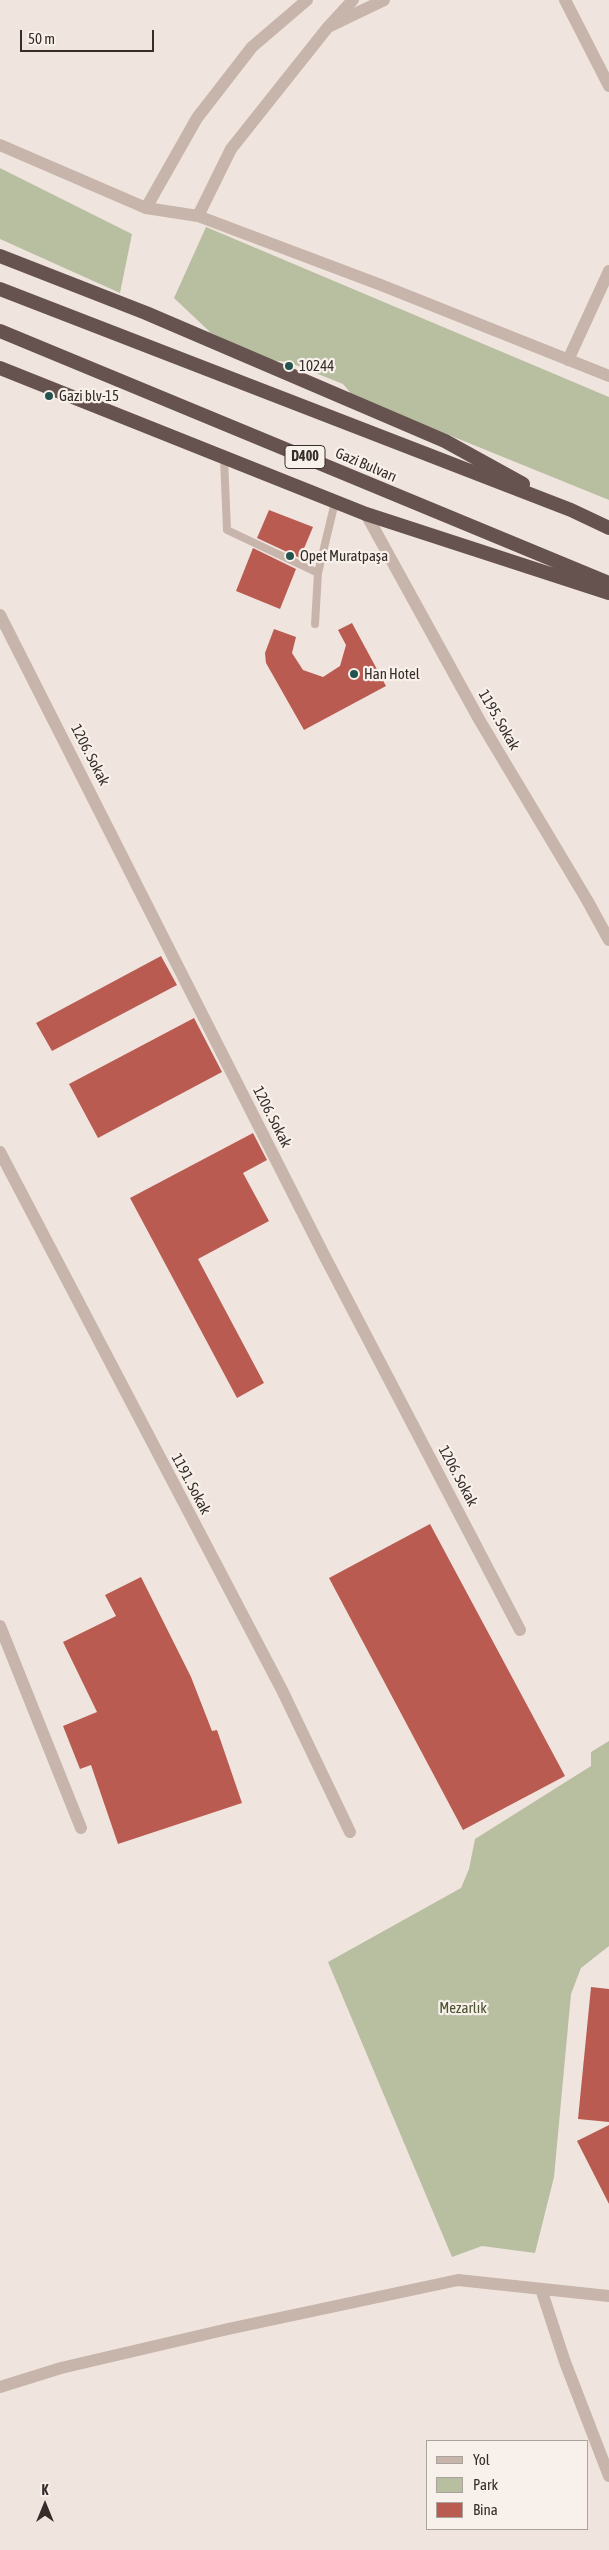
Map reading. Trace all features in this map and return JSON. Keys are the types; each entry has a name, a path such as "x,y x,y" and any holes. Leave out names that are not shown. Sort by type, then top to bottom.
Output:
{"highway":[{"path":"0,256 146,313 445,441 572,510"},
{"name":"Gazi Bulvarı","path":"0,288 572,510 609,528"},
{"name":"Gazi Bulvarı","path":"0,331 609,583"},
{"path":"0,368 366,514 609,593"}],"street":[{"path":"146,208 197,118 246,54 307,0"},
{"path":"198,216 231,149 328,27 354,0"},
{"path":"328,27 384,0"},
{"path":"565,0 609,86"},
{"path":"0,145 146,208 198,216 381,285 609,376"},
{"path":"568,360 609,271"},
{"name":"1195. Sokak","path":"366,514 480,722 609,940"},
{"name":"1206. Sokak","path":"0,615 324,1255 520,1630"},
{"name":"1191. Sokak","path":"0,1152 282,1690 350,1832"},
{"path":"0,1626 80,1828"},
{"path":"0,2387 61,2368 228,2328 458,2280 609,2296"},
{"path":"541,2289 565,2362 609,2476"}],"lane":[{"path":"224,458 227,530 318,573"},
{"path":"315,624 318,573 335,502"}],"green space":[{"path":"0,168 132,234 120,293 0,239"},
{"path":"206,227 609,397 609,500 353,396 343,384 288,362 269,360 211,333 174,298"},
{"name":"Mezarlık","path":"609,1741 609,1946 581,1968 571,1994 554,2177 535,2253 482,2246 452,2257 328,1962 461,1888 469,1869 475,1839 591,1766 591,1752"}],"building":[{"path":"269,510 313,527 300,558 257,538"},
{"path":"253,548 296,569 280,609 236,591"},
{"name":"Han Hotel","path":"352,623 386,686 304,730 266,663 265,653 274,629 296,637 292,653 303,670 323,677 340,666 346,645 338,630"},
{"path":"161,956 177,985 52,1051 36,1023"},
{"path":"194,1018 222,1072 98,1138 69,1084"},
{"path":"253,1133 267,1160 243,1173 269,1221 198,1259 264,1383 237,1398 130,1198"},
{"path":"430,1524 565,1776 463,1830 329,1578"},
{"path":"141,1577 191,1677 212,1731 217,1730 242,1803 118,1844 91,1765 80,1769 63,1726 97,1712 63,1642 116,1616 105,1595"},
{"path":"591,1987 609,1989 609,2122 578,2119"},
{"path":"609,2125 609,2204 577,2141"}],"place":[{"name":"10244","path":"289,366"},
{"name":"Gazi blv-15","path":"49,396"},
{"name":"Opet Muratpaşa","path":"290,556"},
{"name":"Han Hotel","path":"354,674"}]}
